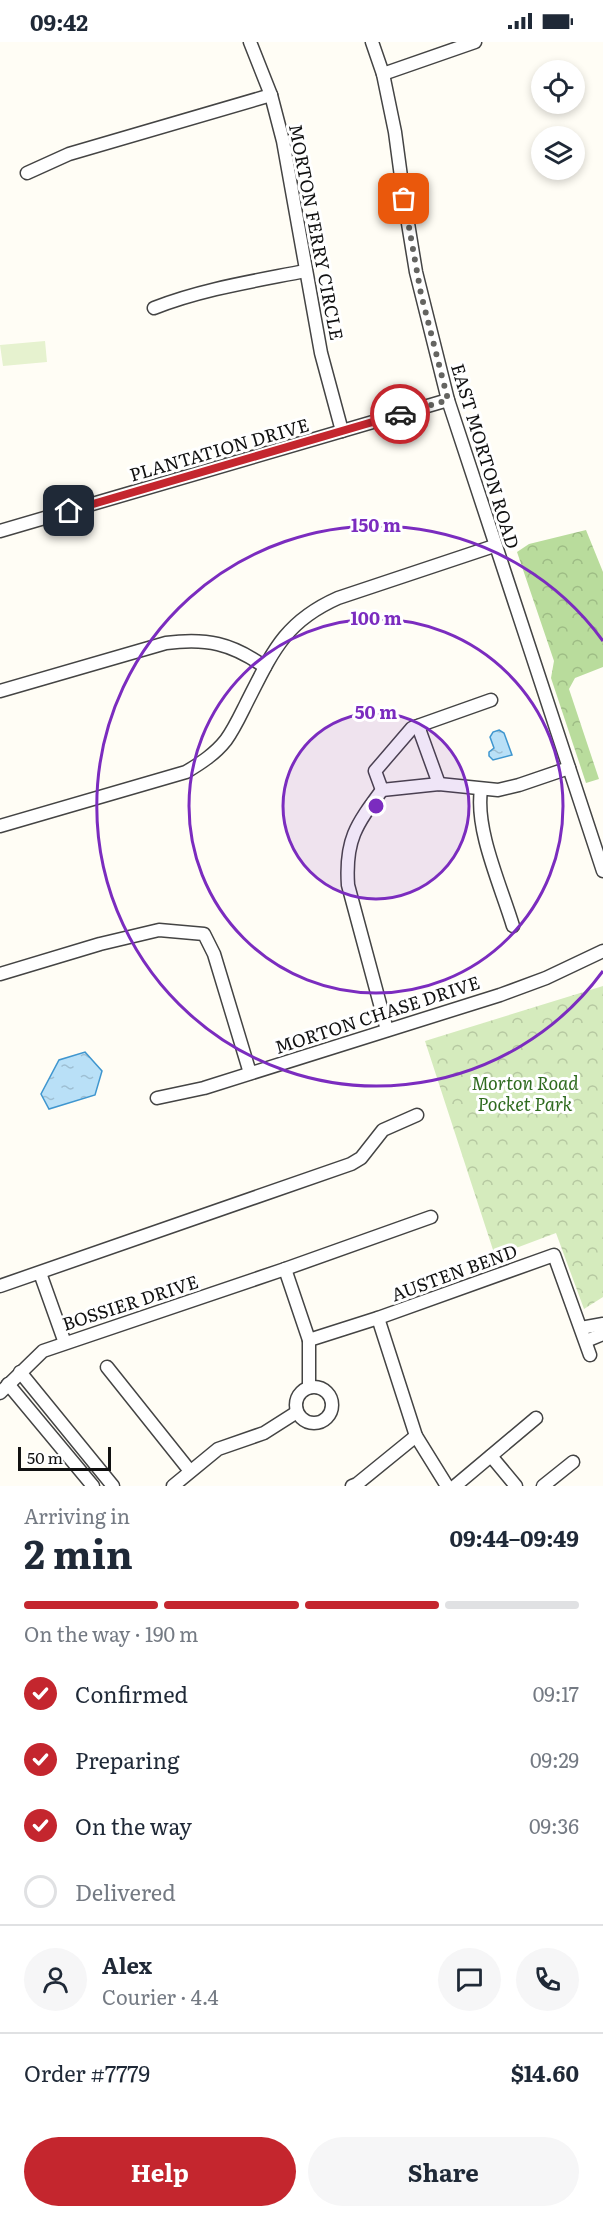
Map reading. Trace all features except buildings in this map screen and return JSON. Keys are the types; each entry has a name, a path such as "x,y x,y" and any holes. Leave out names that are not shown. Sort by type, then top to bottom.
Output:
{"street":[{"name":"MORTON FERRY CIRCLE","path":"250,42 271,95 283,141 321,352 342,431"},
{"name":"EAST MORTON ROAD","path":"372,42 383,74 395,132 417,272 448,400 494,546 603,871"},
{"path":"383,74 475,42"},
{"path":"27,172 69,154 271,95"},
{"path":"154,308 226,287 305,271"},
{"name":"PLANTATION DRIVE","path":"0,531 448,400"},
{"path":"0,826 186,772 208,758 225,740 276,646 303,617 321,606 494,546"},
{"path":"0,691 166,643 193,640 218,643 244,652 265,667"},
{"path":"382,790 375,771 412,728 491,700"},
{"path":"418,726 439,784"},
{"path":"387,1030 348,885 346,861 350,843 364,814 382,790 439,784 498,790 519,786 569,768"},
{"path":"481,790 479,802 482,825 513,926"},
{"path":"0,974 100,944 159,930 204,934 214,954 250,1073"},
{"name":"MORTON CHASE DRIVE","path":"158,1098 204,1088 546,978 603,951"},
{"path":"0,1286 351,1164 361,1158 383,1130 417,1115"},
{"name":"BOSSIER DRIVE","path":"4,1388 43,1351 431,1217"},
{"name":"AUSTEN BEND","path":"309,1340 378,1318 554,1255 590,1355"},
{"path":"285,1269 309,1340 309,1387"},
{"path":"40,1273 65,1343"},
{"path":"378,1318 416,1436 447,1486"},
{"path":"581,1328 603,1324"},
{"path":"586,1341 603,1334"},
{"path":"107,1367 190,1471"},
{"path":"20,1372 112,1486"},
{"path":"309,1387 319,1387 329,1395 332,1402 330,1414 318,1423 311,1423 297,1412 297,1398 309,1387"},
{"path":"4,1388 93,1486"},
{"path":"173,1486 218,1449 264,1433 297,1412"},
{"path":"455,1486 536,1418"},
{"path":"352,1486 416,1436"},
{"path":"491,1456 516,1486"},
{"path":"543,1486 573,1462"}],"green space":[{"path":"45,341 47,362 3,366 0,345"},
{"path":"586,530 603,572 603,667 575,678 569,689 599,779 586,783 551,678 554,661 517,552 529,544"},
{"name":"Morton Road Pocket Park","path":"603,986 603,1297 584,1309 556,1233 495,1256 425,1041"}],"water":[{"path":"499,730 504,733 512,755 493,760 489,756 489,752 494,748 490,737 493,732"},
{"path":"85,1052 102,1071 95,1095 49,1109 41,1094 59,1060"}],"way so far":[{"path":"400,414 448,400 421,294 404,199"}],"route":[{"path":"69,511 400,414"}]}
